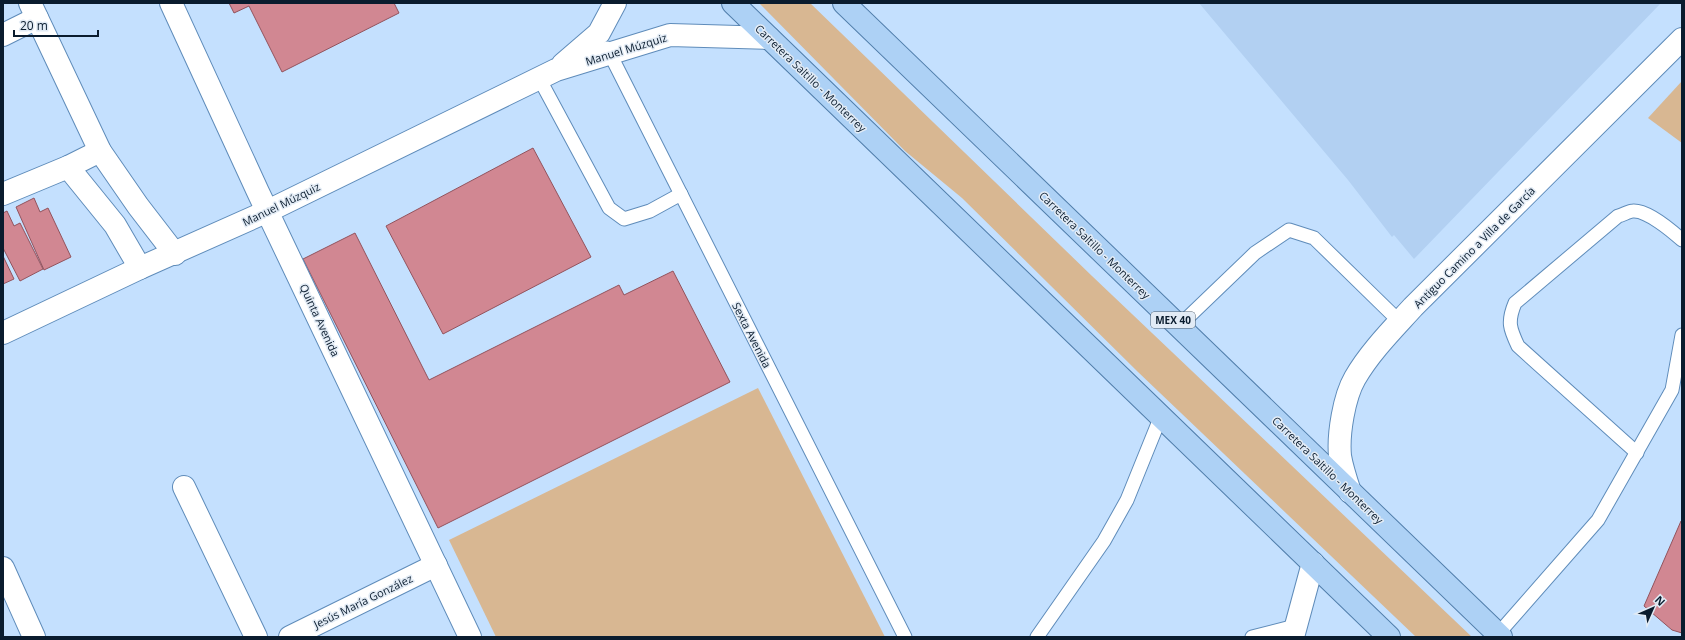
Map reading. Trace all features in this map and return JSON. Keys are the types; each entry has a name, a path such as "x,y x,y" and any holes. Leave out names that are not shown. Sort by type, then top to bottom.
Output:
{"main road":[{"name":"Carretera Saltillo - Monterrey","path":"733,3 1389,637"},
{"name":"Carretera Saltillo - Monterrey","path":"844,3 1500,635"}],"street":[{"name":"Quinta Avenida","path":"171,3 470,637"},
{"name":"Manuel Múzquiz","path":"547,74 599,33 615,3"},
{"path":"3,35 33,11 100,151 138,206 175,254"},
{"name":"Manuel Múzquiz","path":"3,333 140,268 175,254 268,211 547,74 670,35 769,38"},
{"name":"Antiguo Camino a Villa de García","path":"1350,492 1340,456 1344,408 1354,379 1375,349 1400,322 1682,39"},
{"path":"3,194 68,167 100,151"},
{"path":"68,167 115,225 140,268"},
{"path":"184,487 256,637"},
{"path":"1294,632 1313,563"},
{"name":"Jesús María González","path":"290,637 436,565"},
{"path":"3,568 34,637"}],"lane":[{"name":"Sexta Avenida","path":"599,33 905,637"},
{"path":"547,74 609,208 616,215 624,219 650,211 681,194"},
{"path":"1637,453 1518,346 1510,329 1510,315 1515,303 1618,216 1633,211 1645,214 1674,232 1682,240"},
{"path":"1179,326 1255,253 1289,230 1314,238 1400,322"},
{"path":"1500,635 1598,520 1672,390 1682,335"},
{"path":"1037,637 1104,541 1127,500 1161,416"},
{"path":"1252,637 1294,632"}],"shaded area":[{"path":"759,3 810,3 1092,276 1472,637 1416,637 1138,372 962,198 905,151"},
{"path":"1199,3 1661,3 1414,259 1394,235 1392,237 1348,180"},
{"path":"1682,81 1682,143 1648,118"},
{"path":"758,388 885,637 496,637 449,540"}],"building":[{"path":"229,3 394,3 399,13 282,72 249,6 234,13"},
{"path":"533,148 591,257 443,334 386,226"},
{"path":"34,198 40,212 48,208 71,257 44,270 16,207"},
{"path":"7,211 14,226 20,223 43,269 20,281 3,248 3,213"},
{"path":"355,233 429,380 619,285 624,295 673,271 730,382 438,528 303,259"},
{"path":"3,256 14,279 3,284"},
{"path":"1681,521 1682,633 1672,630 1644,606"}]}
